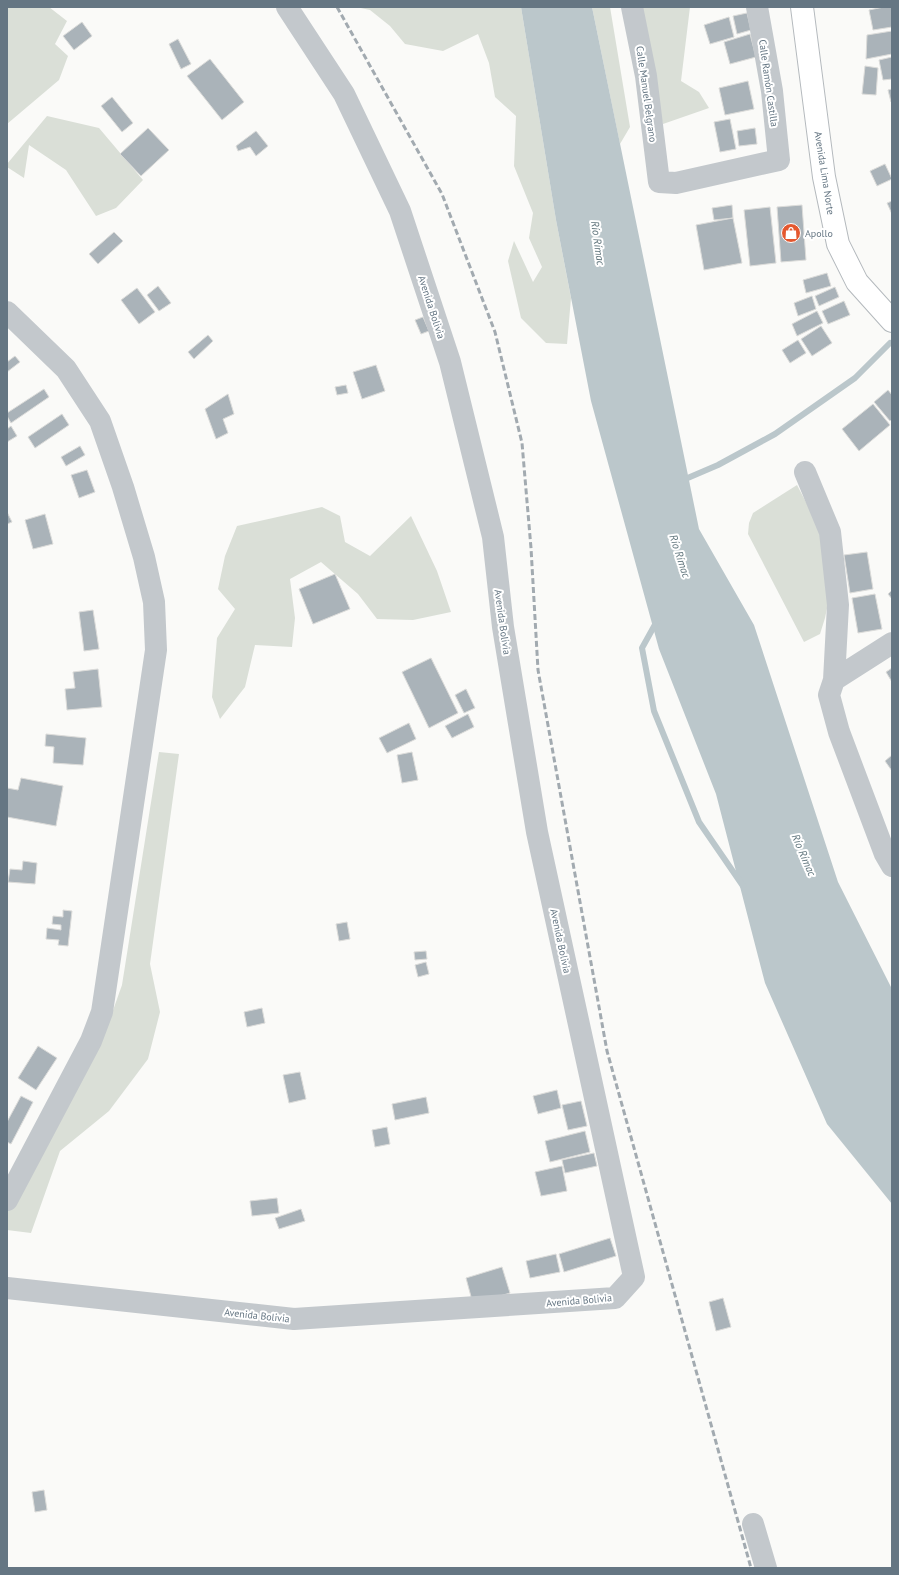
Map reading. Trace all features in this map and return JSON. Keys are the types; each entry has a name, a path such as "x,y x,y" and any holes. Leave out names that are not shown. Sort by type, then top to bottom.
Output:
{"highway":[{"name":"Avenida Lima Norte","path":"802,7 824,177 838,244 857,282 892,321"}],"street":[{"name":"Avenida Bolivia","path":"7,1288 294,1319 615,1298 634,1277 537,832 503,627 493,537 450,362 400,211 344,94 287,7"},
{"name":"Calle Manuel Belgrano","path":"632,7 646,76 659,182 676,183 779,160"},
{"name":"Calle Ramón Castilla","path":"757,7 772,91 779,160"},
{"path":"7,312 66,369 100,421 123,486 144,557 154,602 156,650 102,1012 91,1041 7,1200"},
{"path":"805,472 830,532 838,605 834,680 829,695 839,732 885,854 892,866"},
{"path":"834,680 892,643"},
{"path":"753,1524 766,1568"}],"shaded area":[{"path":"7,7 49,7 67,21 55,44 68,56 59,80 7,124"},
{"path":"356,7 521,7 556,220 571,298 567,344 546,343 521,318 508,261 514,241 533,282 542,267 529,238 533,213 514,166 516,116 495,97 489,63 478,34 443,51 405,44 390,26 370,10"},
{"path":"592,7 610,7 630,127 620,144"},
{"path":"639,7 690,7 681,81 699,92 709,108 663,124 650,84"},
{"path":"47,116 99,128 143,180 116,208 96,216 66,170 29,145 24,178 7,167 7,164"},
{"path":"797,485 828,544 831,589 820,634 804,642 748,534 749,523 753,513"},
{"path":"322,507 340,516 345,542 370,556 411,516 437,571 451,612 413,620 377,619 358,594 321,562 290,579 295,618 292,647 255,645 245,687 220,719 212,697 217,638 235,609 218,589 225,556 237,526"},
{"path":"159,752 179,754 150,964 160,1012 148,1059 109,1111 60,1151 31,1233 7,1230 7,1213 106,1030 122,985"}],"water":[{"name":"Río Rímac","path":"521,7 592,7 699,529 754,625 838,882 892,989 892,1204 827,1124 765,983 716,794 659,649 591,401 556,220"}],"building":[{"path":"892,7 892,27 873,30 869,10"},
{"path":"747,13 751,30 737,34 733,16"},
{"path":"729,17 734,37 710,44 704,25"},
{"path":"82,22 92,36 74,50 63,36"},
{"path":"892,31 892,54 866,59 867,35"},
{"path":"750,34 756,57 730,64 724,42"},
{"path":"178,39 191,64 181,69 169,44"},
{"path":"892,57 892,79 883,80 879,60"},
{"path":"210,59 244,102 222,120 187,76"},
{"path":"865,66 878,68 876,95 862,94"},
{"path":"748,81 754,109 725,115 719,88"},
{"path":"892,89 892,102 891,102 888,90"},
{"path":"112,97 133,123 122,132 101,106"},
{"path":"730,119 736,149 720,152 714,122"},
{"path":"148,128 169,150 141,176 120,154"},
{"path":"755,128 757,144 739,146 737,131"},
{"path":"256,131 268,146 256,156 250,147 238,151 236,146"},
{"path":"885,164 892,179 877,186 870,171"},
{"path":"892,201 892,214 887,203"},
{"path":"732,205 733,218 714,220 712,208"},
{"name":"Apollo","path":"802,205 806,260 781,262 777,207"},
{"path":"770,207 776,263 750,266 744,210"},
{"path":"733,218 742,263 704,270 696,225"},
{"path":"114,232 123,241 98,264 89,254"},
{"path":"827,273 831,286 806,293 803,280"},
{"path":"158,286 171,303 159,311 147,295"},
{"path":"835,287 839,297 819,306 815,296"},
{"path":"137,288 155,312 139,324 121,300"},
{"path":"812,296 816,309 798,316 794,303"},
{"path":"844,301 850,315 828,324 822,311"},
{"path":"817,311 823,323 797,336 792,324"},
{"path":"423,317 429,331 421,334 415,320"},
{"path":"821,326 832,343 812,356 801,339"},
{"path":"208,335 213,341 194,359 188,352"},
{"path":"798,340 806,353 790,363 782,350"},
{"path":"15,356 20,362 7,372 7,362"},
{"path":"376,365 385,391 362,399 353,372"},
{"path":"346,385 348,393 337,395 335,387"},
{"path":"44,389 49,397 11,423 7,413"},
{"path":"888,390 892,395 892,419 890,421 874,402"},
{"path":"228,394 234,414 223,419 228,433 216,439 205,409"},
{"path":"873,404 890,425 859,451 842,429"},
{"path":"62,414 69,425 35,448 28,437"},
{"path":"11,426 17,436 7,442 7,429"},
{"path":"80,446 85,455 66,466 61,457"},
{"path":"87,470 95,492 79,498 71,475"},
{"path":"7,512 12,522 7,524"},
{"path":"45,514 53,544 33,549 25,520"},
{"path":"867,552 873,589 850,593 844,555"},
{"path":"335,574 350,609 313,624 299,589"},
{"path":"892,590 892,599 888,594"},
{"path":"875,594 882,629 858,633 852,598"},
{"path":"93,610 99,649 84,651 79,612"},
{"path":"431,658 458,713 429,728 402,672"},
{"path":"892,668 892,682 886,672"},
{"path":"98,669 102,707 67,710 65,689 75,688 73,672"},
{"path":"466,689 475,708 464,713 455,695"},
{"path":"468,714 474,727 452,738 445,726"},
{"path":"409,723 416,739 387,753 379,738"},
{"path":"46,734 86,738 83,765 53,763 54,747 45,746"},
{"path":"412,752 418,780 402,783 397,755"},
{"path":"892,755 892,771 885,761"},
{"path":"21,778 63,786 56,826 7,817 7,788 18,790"},
{"path":"23,861 37,863 35,884 8,882 10,869 22,870"},
{"path":"63,910 72,911 68,946 58,945 59,940 46,939 47,928 61,930 61,925 52,924 53,916 63,917"},
{"path":"347,922 350,939 339,941 336,924"},
{"path":"426,951 427,959 415,960 414,952"},
{"path":"426,962 429,974 418,977 415,965"},
{"path":"262,1008 265,1023 247,1027 244,1012"},
{"path":"38,1046 57,1058 36,1090 18,1078"},
{"path":"300,1072 306,1099 289,1103 283,1075"},
{"path":"557,1090 561,1108 538,1114 533,1096"},
{"path":"21,1096 33,1102 11,1144 7,1142 7,1122"},
{"path":"426,1097 429,1113 395,1120 392,1104"},
{"path":"581,1101 587,1126 568,1130 562,1105"},
{"path":"387,1127 390,1144 375,1147 372,1130"},
{"path":"585,1131 590,1152 550,1162 545,1141"},
{"path":"594,1153 597,1166 565,1173 562,1160"},
{"path":"562,1166 567,1191 541,1196 535,1172"},
{"path":"277,1198 279,1213 252,1216 250,1201"},
{"path":"301,1209 305,1221 279,1229 275,1218"},
{"path":"610,1238 616,1256 564,1272 559,1254"},
{"path":"556,1254 560,1272 530,1278 526,1261"},
{"path":"502,1267 510,1293 473,1304 466,1278"},
{"path":"723,1298 731,1327 716,1331 709,1302"},
{"path":"44,1490 47,1510 35,1512 32,1492"}],"waterway":[{"path":"683,480 718,465 775,434 855,378 890,343"},
{"path":"657,621 642,648 654,711 699,822 743,886"}],"railway":[{"path":"337,7 442,194 495,332 522,443 531,548 538,670 607,1051 751,1568"}],"place":[{"name":"Apollo","path":"791,233"}]}
